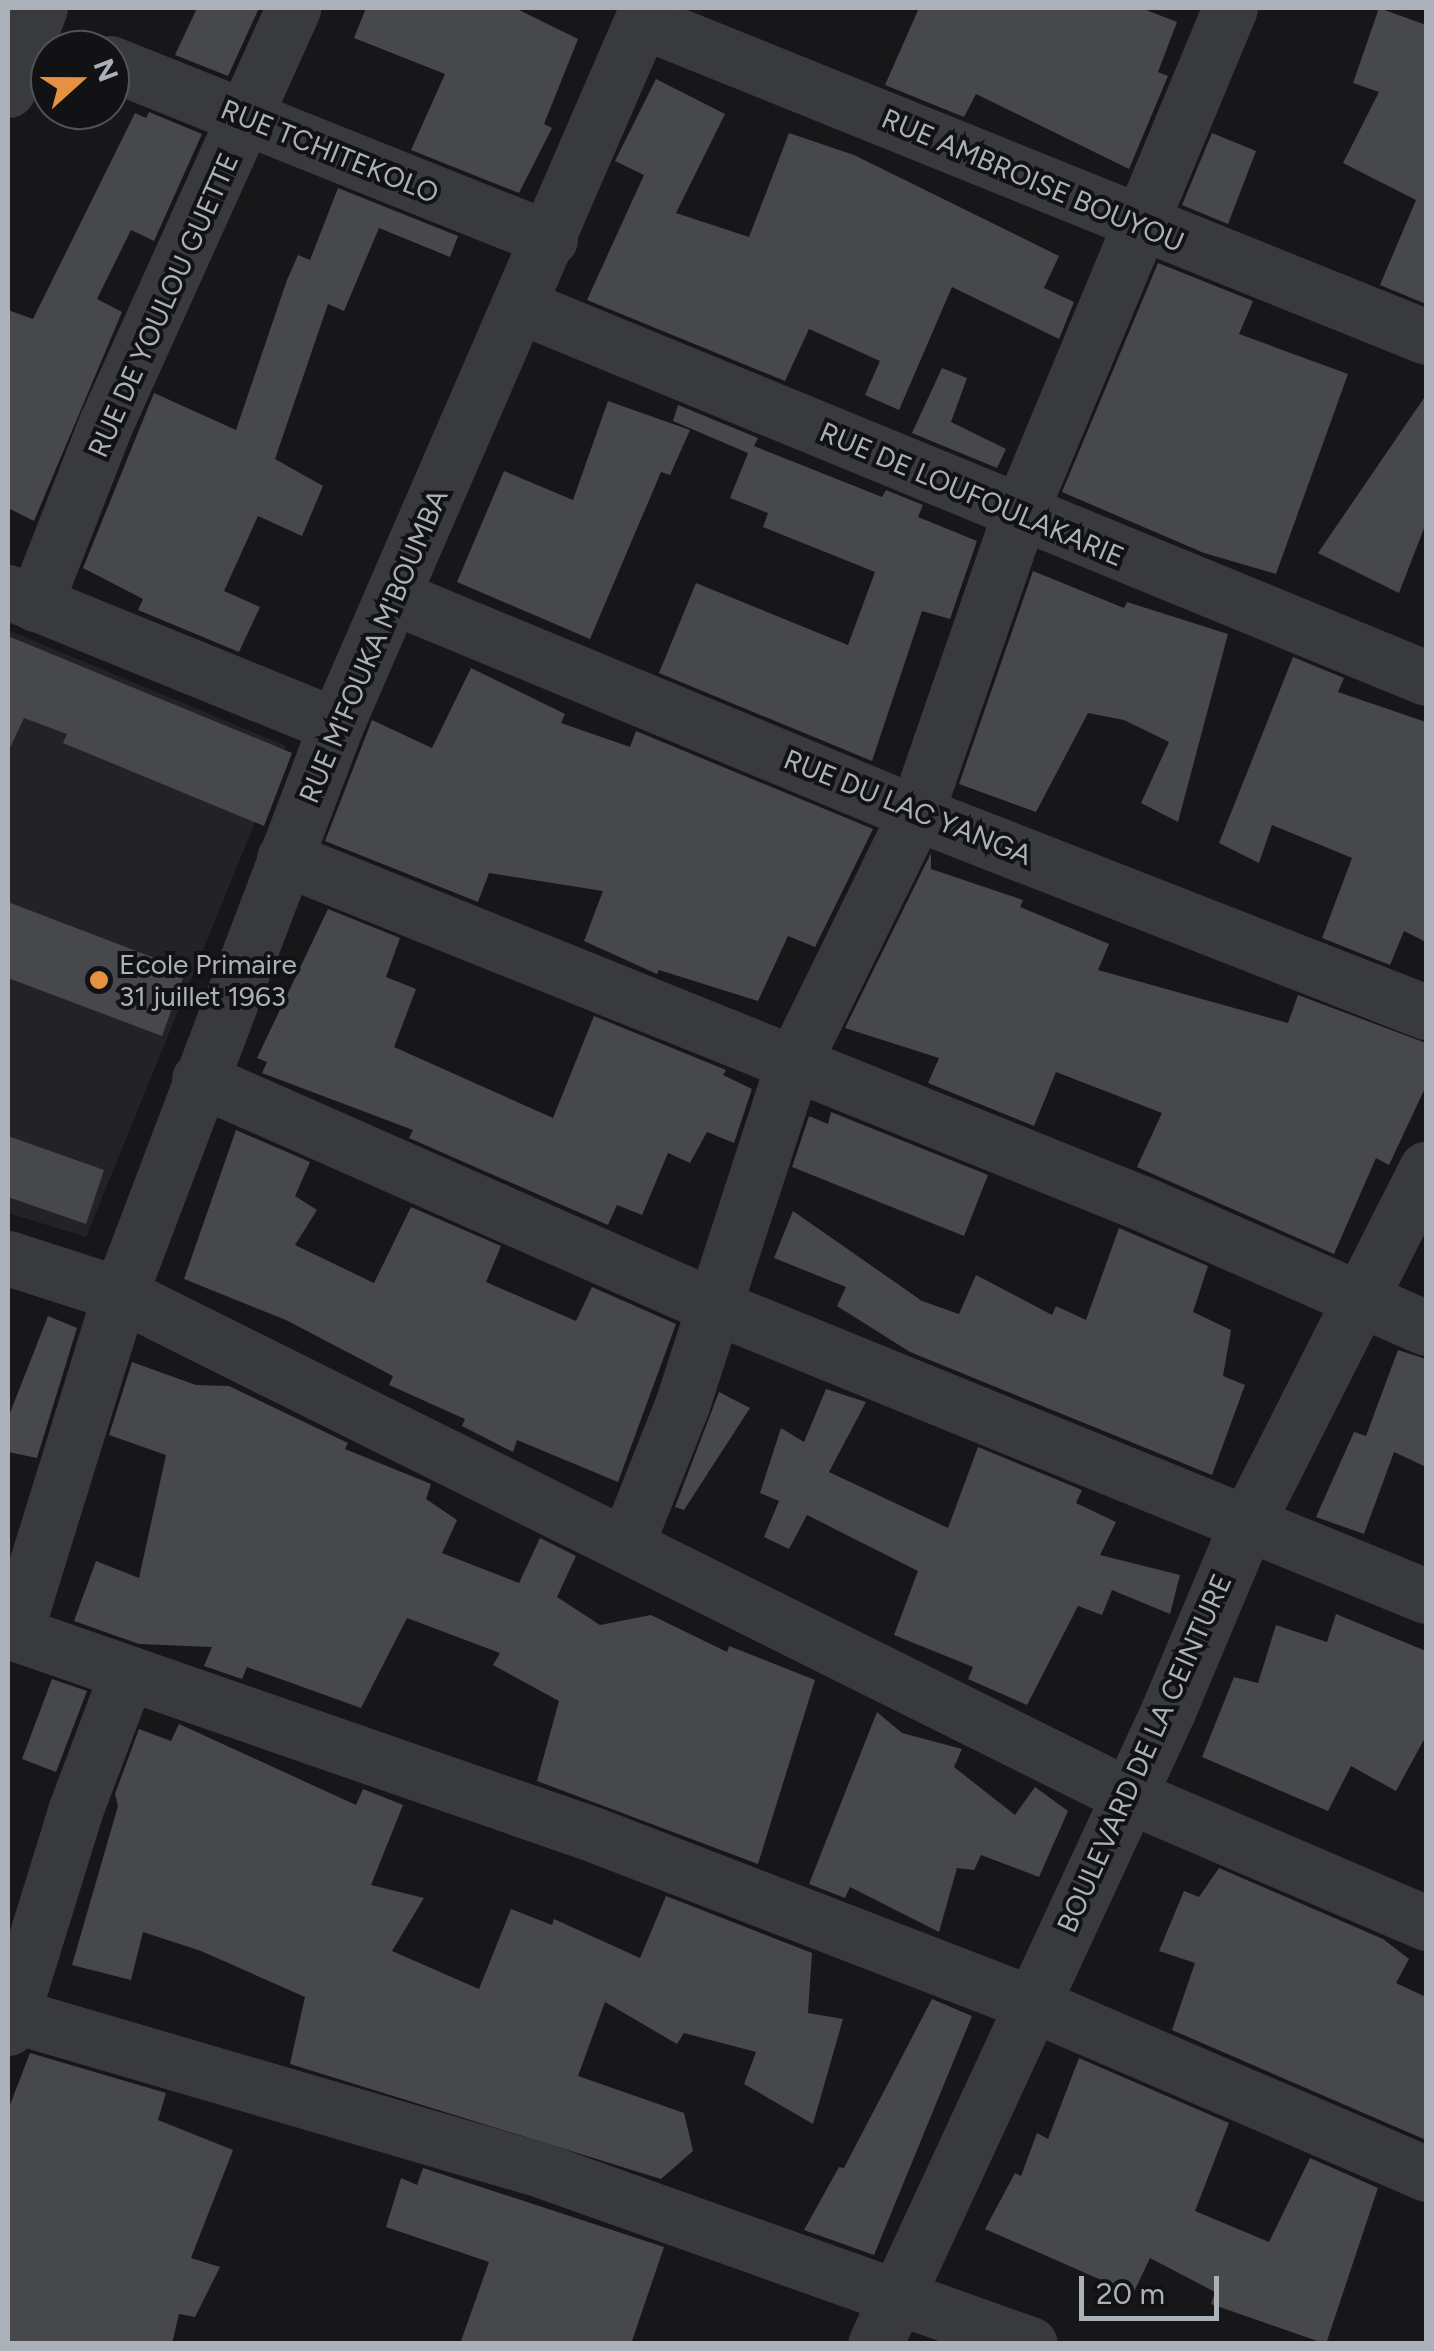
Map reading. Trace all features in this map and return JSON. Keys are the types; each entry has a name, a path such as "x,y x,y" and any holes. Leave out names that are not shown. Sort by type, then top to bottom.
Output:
{"street":[{"name":"RUE DE YOULOU GUETTE","path":"21,598 248,118 294,8"},
{"path":"628,1543 682,1405 710,1305 793,1064 916,814 1018,515 1230,8"},
{"name":"RUE AMBROISE BOUYOU","path":"645,14 1140,226 1426,337"},
{"name":"RUE M'FOUKA M'BOUMBA","path":"11,1632 120,1294 336,725 645,14"},
{"path":"8,90 39,27"},
{"name":"RUE TCHITEKOLO","path":"130,71 550,239"},
{"name":"RUE DE LOUFOULAKARIE","path":"520,306 1018,515 1426,678"},
{"name":"RUE DU LAC YANGA","path":"392,596 916,814 1426,1012"},
{"path":"21,598 336,725"},
{"path":"284,858 1139,1202 1426,1328"},
{"path":"199,1079 710,1305 1426,1596"},
{"name":"BOULEVARD DE LA CEINTURE","path":"875,2344 1125,1794 1168,1711 1246,1522 1426,1169"},
{"path":"8,1258 120,1294 628,1543 1125,1794 1426,1923"},
{"path":"11,1632 126,1676 595,1836 1032,2004 1426,2174"},
{"path":"126,1676 29,1897 10,2021 541,2170 899,2294 1030,2344"}],"shaded area":[{"name":"Ecole Primaire 31 juillet 1963","path":"8,630 286,746 86,1237 8,1213"}],"building":[{"path":"197,8 259,8 228,76 175,55"},
{"path":"366,8 515,8 578,39 544,124 552,128 519,193 411,150 445,74 354,38"},
{"path":"919,8 1141,8 1177,22 1158,72 1168,76 1129,169 976,94 964,117 885,85"},
{"path":"1379,8 1426,25 1426,304 1380,285 1416,200 1343,163 1379,92 1353,83"},
{"path":"656,79 725,114 676,213 749,237 789,133 854,155 1059,256 1044,288 1074,302 1059,339 952,287 899,410 865,395 880,361 809,329 785,381 587,300 644,175 615,161"},
{"path":"149,112 202,134 154,241 131,230 97,299 122,312 34,521 8,508 8,310 33,319 127,130 130,130 135,113 146,118"},
{"path":"1212,133 1256,151 1228,224 1182,205"},
{"path":"338,188 458,236 450,257 379,228 344,311 328,304 275,459 323,486 302,536 258,516 224,591 260,607 239,652 138,610 143,599 83,568 154,393 236,430 287,280 298,255 310,260"},
{"path":"1158,263 1253,301 1239,334 1348,374 1276,574 1204,553 1062,492"},
{"path":"942,368 967,378 951,422 1006,449 997,468 912,433"},
{"path":"1426,395 1426,523 1399,593 1318,553"},
{"path":"608,401 690,430 670,475 661,472 590,639 457,582 504,471 573,500"},
{"path":"678,405 758,438 754,446 882,497 886,490 923,505 918,517 977,541 950,619 922,611 872,761 659,673 696,583 848,645 875,572 763,527 768,513 730,498 748,453 673,421"},
{"path":"1033,571 1124,608 1127,602 1228,634 1178,822 1141,803 1169,742 1124,720 1088,713 1036,812 959,784"},
{"path":"8,636 292,753 264,826 63,743 67,734 24,718 8,752"},
{"path":"1293,657 1344,678 1338,692 1426,722 1426,942 1404,931 1390,965 1322,938 1352,858 1272,825 1259,863 1219,843"},
{"path":"471,668 565,714 561,723 630,747 636,731 873,829 815,947 788,936 758,1001 659,970 657,974 584,941 603,891 489,873 478,902 325,841 372,720 432,748"},
{"path":"931,853 931,869 1023,900 1020,907 1109,944 1098,970 1288,1023 1298,995 1426,1043 1426,1086 1389,1165 1376,1158 1334,1254 1137,1167 1162,1113 1056,1072 1034,1126 928,1083 939,1058 845,1028"},
{"path":"8,902 186,970 162,1036 8,978"},
{"path":"328,909 400,938 386,977 416,989 394,1047 553,1118 594,1016 726,1070 723,1075 752,1089 734,1143 707,1132 690,1163 668,1153 642,1215 617,1205 608,1225 409,1138 413,1130 262,1073 267,1062 257,1058"},
{"path":"831,1112 988,1175 964,1236 792,1167 809,1116 828,1124"},
{"path":"236,1130 310,1162 295,1196 317,1210 295,1245 374,1283 411,1207 501,1246 486,1282 576,1321 592,1287 676,1324 618,1482 517,1440 513,1452 462,1426 465,1419 389,1385 393,1376 286,1320 184,1279"},
{"path":"8,1136 104,1170 86,1224 8,1197"},
{"path":"793,1211 922,1301 959,1314 976,1275 1052,1315 1056,1306 1086,1320 1119,1228 1208,1266 1193,1312 1231,1330 1223,1376 1245,1385 1212,1475 910,1352 837,1306 846,1287 774,1258"},
{"path":"48,1316 77,1328 37,1458 8,1452 8,1418"},
{"path":"1398,1350 1426,1359 1426,1467 1394,1452 1364,1534 1316,1517 1354,1432 1366,1436"},
{"path":"132,1362 196,1385 229,1386 348,1443 345,1449 431,1484 426,1499 457,1520 442,1553 519,1583 540,1538 576,1556 557,1597 600,1625 651,1615 727,1652 729,1646 815,1680 758,1864 537,1781 559,1701 493,1665 500,1653 407,1618 361,1708 247,1667 242,1679 204,1666 212,1647 139,1644 74,1621 96,1561 139,1578 166,1455 109,1435"},
{"path":"826,1389 866,1402 829,1472 948,1528 978,1447 1082,1490 1076,1503 1116,1522 1100,1555 1180,1575 1170,1614 1112,1590 1102,1615 1078,1606 1027,1705 968,1679 973,1667 894,1635 918,1571 807,1515 789,1549 764,1537 779,1501 760,1493 781,1428 804,1442"},
{"path":"719,1392 750,1408 684,1510 675,1507"},
{"path":"1336,1614 1426,1651 1426,1736 1396,1791 1351,1766 1328,1811 1202,1757 1234,1677 1258,1683 1276,1625 1327,1642"},
{"path":"52,1679 87,1691 56,1772 22,1759"},
{"path":"877,1712 902,1733 962,1749 954,1767 1015,1815 1035,1787 1068,1811 1039,1877 981,1855 974,1870 957,1868 939,1932 850,1887 845,1898 809,1884"},
{"path":"179,1724 356,1805 363,1789 403,1805 371,1885 424,1898 392,1951 479,1989 511,1909 552,1925 554,1919 640,1958 666,1896 812,1953 808,2013 843,2019 813,2124 744,2084 756,2052 684,2033 677,2044 605,2002 578,2076 684,2113 693,2151 661,2179 290,2064 305,1997 201,1951 143,1932 131,1980 72,1965 118,1806 115,1794 139,1729 171,1741"},
{"path":"1219,1868 1383,1939 1409,1959 1396,1983 1426,1997 1426,2140 1172,2030 1195,1963 1159,1951 1184,1891 1199,1897"},
{"path":"932,1999 972,2016 874,2255 804,2230 839,2167 844,2168"},
{"path":"30,2053 166,2093 158,2120 233,2150 191,2258 220,2267 195,2317 179,2314 172,2344 8,2344 8,2110"},
{"path":"1079,2058 1229,2123 1195,2211 1269,2242 1310,2158 1378,2188 1326,2344 1211,2304 1215,2292 1150,2258 1133,2294 985,2229 1015,2173 1021,2176 1037,2133 1048,2139"},
{"path":"423,2168 664,2247 631,2344 460,2344 489,2262 386,2227 401,2178 417,2185"}],"place":[{"name":"Ecole Primaire 31 juillet 1963","path":"99,980"}]}
